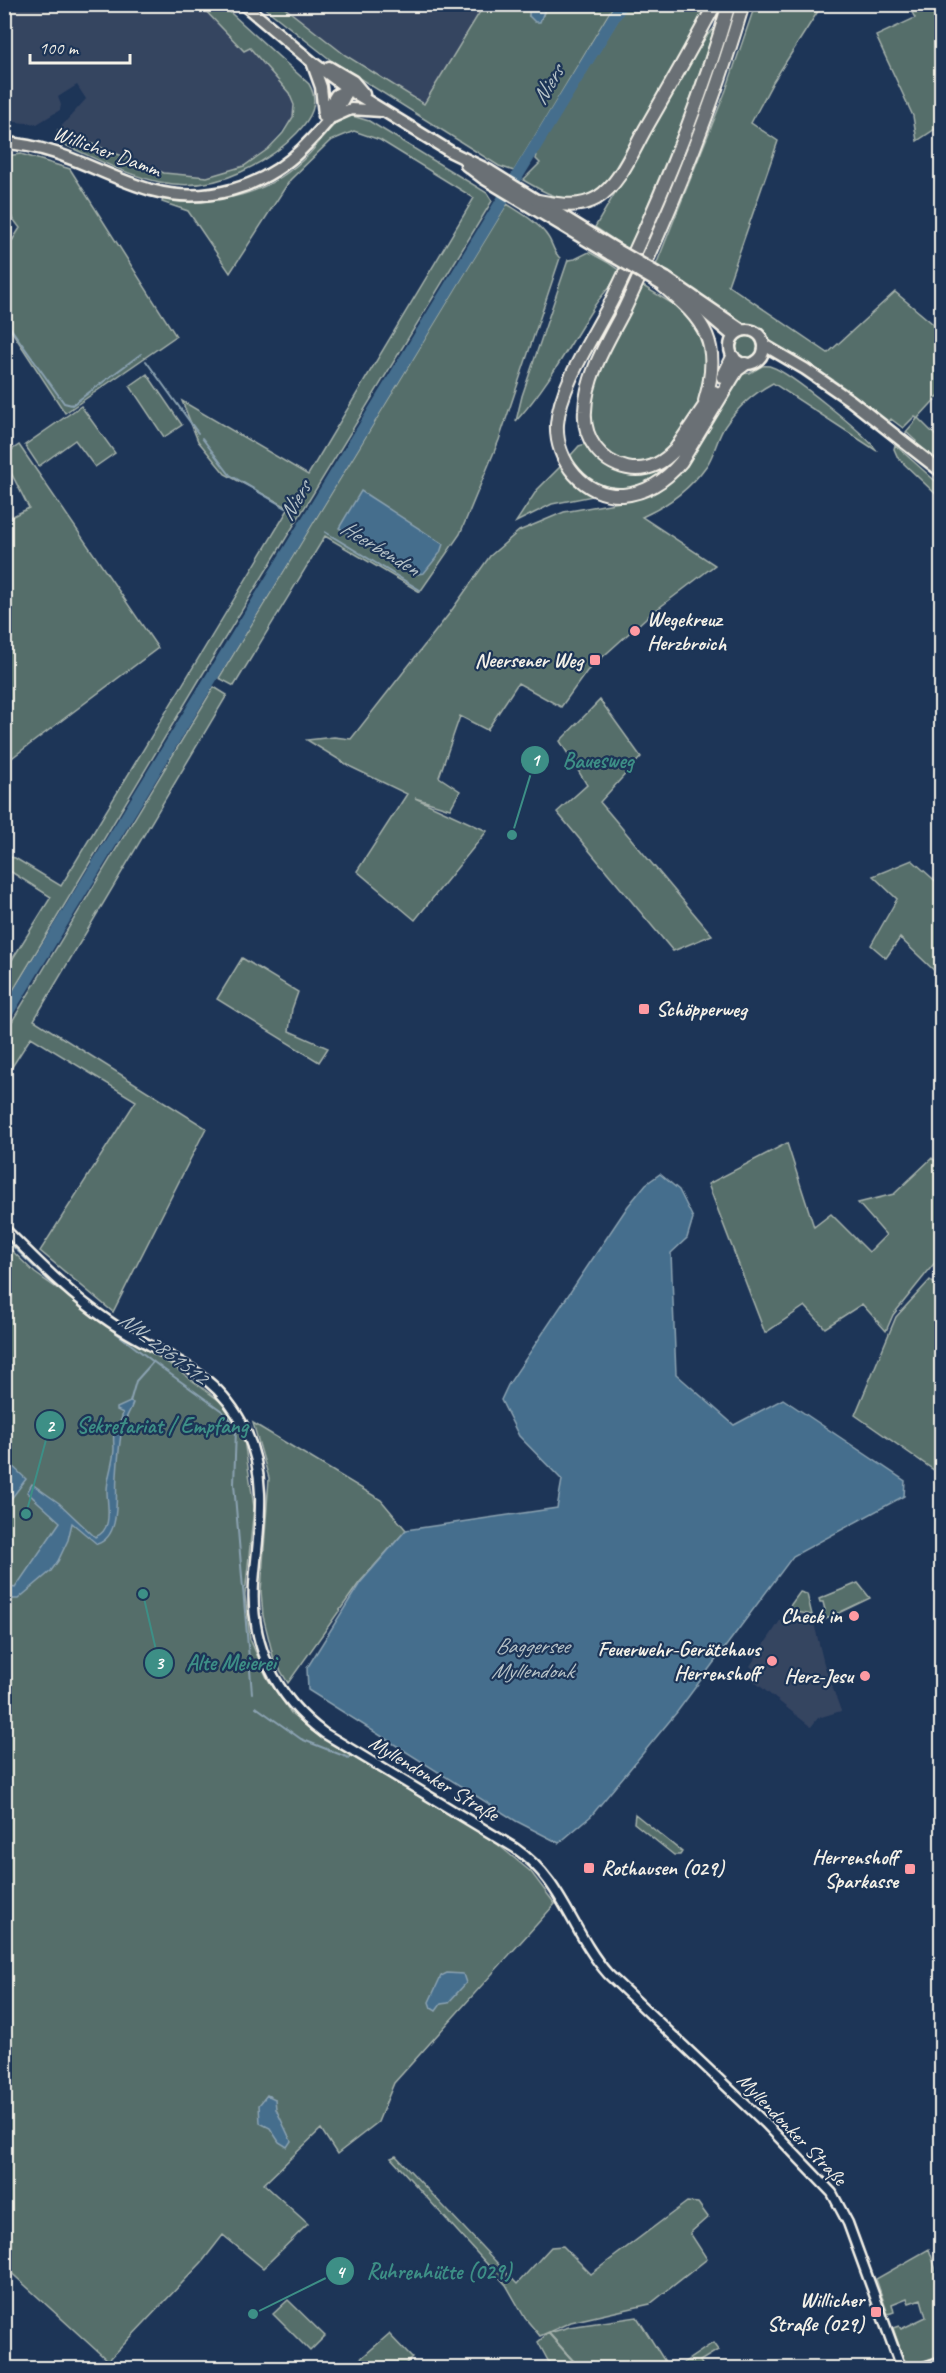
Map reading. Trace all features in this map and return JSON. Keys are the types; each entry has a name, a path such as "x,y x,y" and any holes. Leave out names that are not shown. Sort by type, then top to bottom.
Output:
{"highway":[{"path":"530,200 567,205 582,204 596,198 611,185 652,117 714,4"},
{"path":"729,4 686,128 646,225 614,297 566,388 559,410 557,427 558,443 568,467 589,486 616,495 645,489 662,480 681,462 737,370 745,364"},
{"path":"733,357 730,366 702,411 675,450 661,463 638,469 614,464 596,448 585,424 585,402 594,370 627,304 676,191 714,94 743,4"},
{"path":"664,281 695,314 708,341 712,360 711,374 702,411"}],"main road":[{"path":"243,4 348,89 613,251 702,301 738,333 756,333 764,345 795,363 880,422 942,472"},
{"path":"312,62 327,66 354,81 369,100"},
{"path":"312,62 327,116 351,109 387,112"},
{"name":"Willicher Damm","path":"4,143 46,148 152,190 186,195 215,194 242,188 264,178 294,157 327,116 345,101 348,89"},
{"path":"738,333 730,346 733,357 745,364 759,358 795,363"},
{"path":"759,358 764,345"}],"street":[{"name":"Myllendonker Straße","path":"4,1228 45,1268 105,1318 182,1361 200,1374 224,1397 241,1422 257,1463 261,1493 254,1586 255,1623 266,1663 283,1694 305,1718 324,1733 504,1841 524,1854 543,1871 559,1892 588,1947 608,1974 769,2126 832,2193 848,2223 901,2368"},
{"path":"921,2368 942,2361"}],"shaded area":[{"path":"5,5 200,5 244,51 250,48 289,93 294,104 293,117 268,149 244,166 207,177 164,173 58,130 86,99 77,85 58,97 60,110 37,124 5,121"},
{"path":"281,5 483,5 424,104 345,55"},
{"path":"787,1610 812,1615 824,1664 841,1711 818,1718 811,1727 751,1679 756,1671 750,1666"}],"green space":[{"path":"552,4 614,5 514,171 499,166 332,61 261,5 281,5 345,55 424,104 484,5 530,5 529,16 543,15 546,6"},
{"path":"200,5 222,5 309,84 314,98 310,116 285,145 241,172 216,181 193,185 170,184 126,172 58,142 58,130 164,173 207,177 244,166 268,149 283,133 293,117 294,105 289,93 250,48 244,51"},
{"path":"627,5 709,5 607,182 585,196 575,199 556,197 546,193 523,180 540,163 536,159 538,150"},
{"path":"755,5 822,5 773,82 751,123 778,141 728,285 828,353 895,292 938,328 941,325 941,393 918,418 941,441 941,467 914,444 916,441 906,432 917,419 915,416 903,428 891,419 888,423 856,399 767,344 759,331 742,327 662,272 656,265 726,90"},
{"path":"908,5 941,5 941,125 917,141 913,116 876,36 915,18"},
{"path":"715,27 683,120 629,250 595,227 699,45"},
{"path":"349,115 369,121 487,193 492,201 201,677 5,1004 5,971 51,897 5,868 5,856 15,858 61,886 289,508 225,474 198,441 182,401 308,475 474,198 380,140 354,131 330,141 290,180 230,273 188,211 162,202 163,197 205,200 224,198 242,195 260,188 294,168 333,126"},
{"path":"21,154 70,169 176,336 65,413 5,321 5,252 20,228 5,208 5,156"},
{"path":"507,204 540,227 560,258 499,440 460,534 420,592 325,536 234,686 219,678"},
{"path":"589,252 620,271 528,408 516,421 522,396 568,260"},
{"path":"643,286 678,307 700,328 709,363 700,405 688,426 665,454 643,464 618,461 596,443 588,417 589,401 601,368"},
{"path":"747,334 756,338 760,347 756,356 747,360 738,356 734,347 738,338"},
{"path":"762,366 769,366 781,372 810,392 859,432 877,451 773,383 740,407 725,426 710,460 693,482 670,502 642,517 715,565 647,617 587,671 561,707 518,683 487,730 460,716 439,777 460,791 450,809 415,798 487,831 415,920 357,871 407,794 351,767 307,740 334,737 351,739 449,614 490,556 519,531 564,512 632,500 657,490 681,471 739,374 750,373"},
{"path":"147,374 182,425 164,437 130,386"},
{"path":"81,406 115,453 95,467 75,440 39,466 25,445"},
{"path":"585,444 643,472 657,471 660,476 645,484 622,488 591,480 575,465 571,455 579,446"},
{"path":"19,445 158,648 9,760 4,754 5,520 29,508 4,455"},
{"path":"895,445 941,486 941,499 898,458 894,449"},
{"path":"561,466 574,484 593,496 552,504 516,522 537,490"},
{"path":"214,687 227,695 34,1020 206,1128 113,1312 40,1251 136,1101 31,1037 5,1078 5,1033"},
{"path":"600,700 641,757 600,802 712,935 673,951 557,812 587,785 560,741"},
{"path":"912,860 941,886 941,977 900,938 886,958 871,945 897,899 873,876"},
{"path":"242,958 298,992 292,1009 289,1031 328,1048 319,1062 217,999"},
{"path":"787,1143 814,1227 831,1214 869,1252 886,1235 858,1203 894,1194 932,1158 941,1167 941,1255 893,1315 886,1331 862,1304 825,1328 805,1306 765,1333 708,1184"},
{"path":"4,1243 35,1273 173,1366 225,1405 244,1440 254,1507 245,1595 250,1639 267,1678 291,1713 322,1739 490,1838 531,1872 555,1904 394,2083 378,2122 337,2154 321,2129 264,2184 308,2224 263,2268 223,2235 202,2262 108,2361 5,2267"},
{"path":"930,1280 941,1290 941,1475 855,1415 896,1317"},
{"path":"253,1423 381,1500 406,1530 359,1583 288,1683 274,1660 263,1616 261,1591 269,1478"},
{"path":"858,1583 870,1598 824,1620 822,1611 825,1610 823,1602 819,1599"},
{"path":"800,1592 807,1594 812,1615 787,1610"},
{"path":"635,1814 682,1852 680,1855 674,1855 634,1823"},
{"path":"396,2156 517,2284 551,2247 563,2246 591,2274 687,2202 698,2203 708,2217 690,2233 707,2259 650,2304 571,2322 540,2336 525,2318 506,2285 391,2158"},
{"path":"929,2249 941,2285 941,2356 913,2365 904,2360 893,2328 899,2326 901,2329 926,2317 921,2299 909,2303 907,2298 892,2304 894,2312 888,2314 876,2279"},
{"path":"288,2300 325,2336 310,2351 273,2314"},
{"path":"637,2317 669,2368 580,2368 549,2333 569,2327"},
{"path":"548,2333 579,2368 552,2368 538,2342"},
{"path":"389,2334 412,2358 401,2368 350,2368"},
{"path":"713,2343 718,2350 700,2361 704,2368 676,2368"}],"water":[{"path":"530,4 552,5 546,6 540,22 535,22 529,16"},
{"path":"361,491 443,544 440,553 424,573 417,574 339,528"},
{"name":"Baggersee Myllendonk","path":"660,1174 679,1190 693,1218 687,1238 671,1253 676,1374 734,1425 783,1399 905,1481 904,1496 793,1556 677,1712 591,1816 559,1843 516,1821 308,1690 307,1668 360,1583 406,1530 557,1508 562,1480 519,1436 501,1400 508,1385 628,1206 646,1184"},
{"path":"130,1402 133,1403 121,1435 116,1514 110,1533 105,1540 97,1544 72,1523 68,1540 51,1571 18,1599 5,1595 5,1586 15,1588 60,1522 27,1492 32,1484 59,1503 95,1537 105,1529 108,1517 107,1486 114,1453 114,1434 123,1413 117,1408"},
{"path":"5,1459 26,1479 5,1507 5,1486 8,1483 8,1477 5,1474"},
{"path":"447,1973 463,1974 466,1983 448,2003 441,2004 436,2011 431,2008 429,2002 441,1976"},
{"path":"267,2095 275,2099 276,2109 291,2141 287,2147 279,2142 270,2128 260,2123 259,2105"}],"waterway":[{"name":"Niers","path":"4,1018 622,4"},
{"path":"4,319 64,403 72,405 141,354"},
{"path":"146,361 198,433"},
{"path":"202,438 230,475 286,508"},
{"name":"Heerbenden","path":"325,532 420,590"},
{"name":"NN_2861512","path":"4,1238 50,1282 159,1366 222,1411 236,1430 234,1484 252,1693"},
{"path":"130,1402 136,1381 153,1362"},
{"name":"NN_2861512","path":"256,1707 301,1739 349,1758"}],"place":[{"name":"Wegekreuz Herzbroich","path":"635,631"},
{"name":"Neersener Weg","path":"595,660"},
{"name":"Bauesweg","path":"512,835"},
{"name":"Schöpperweg","path":"644,1009"},
{"name":"Sekretariat / Empfang","path":"26,1514"},
{"name":"Alte Meierei","path":"143,1594"},
{"name":"Check in","path":"854,1616"},
{"name":"Feuerwehr-Gerätehaus Herrenshoff","path":"772,1661"},
{"name":"Herz-Jesu","path":"865,1676"},
{"name":"Rothausen (029)","path":"589,1868"},
{"name":"Herrenshoff Sparkasse","path":"910,1869"},
{"name":"Willicher Straße (029)","path":"876,2312"},
{"name":"Ruhrenhütte (029)","path":"253,2314"}]}
